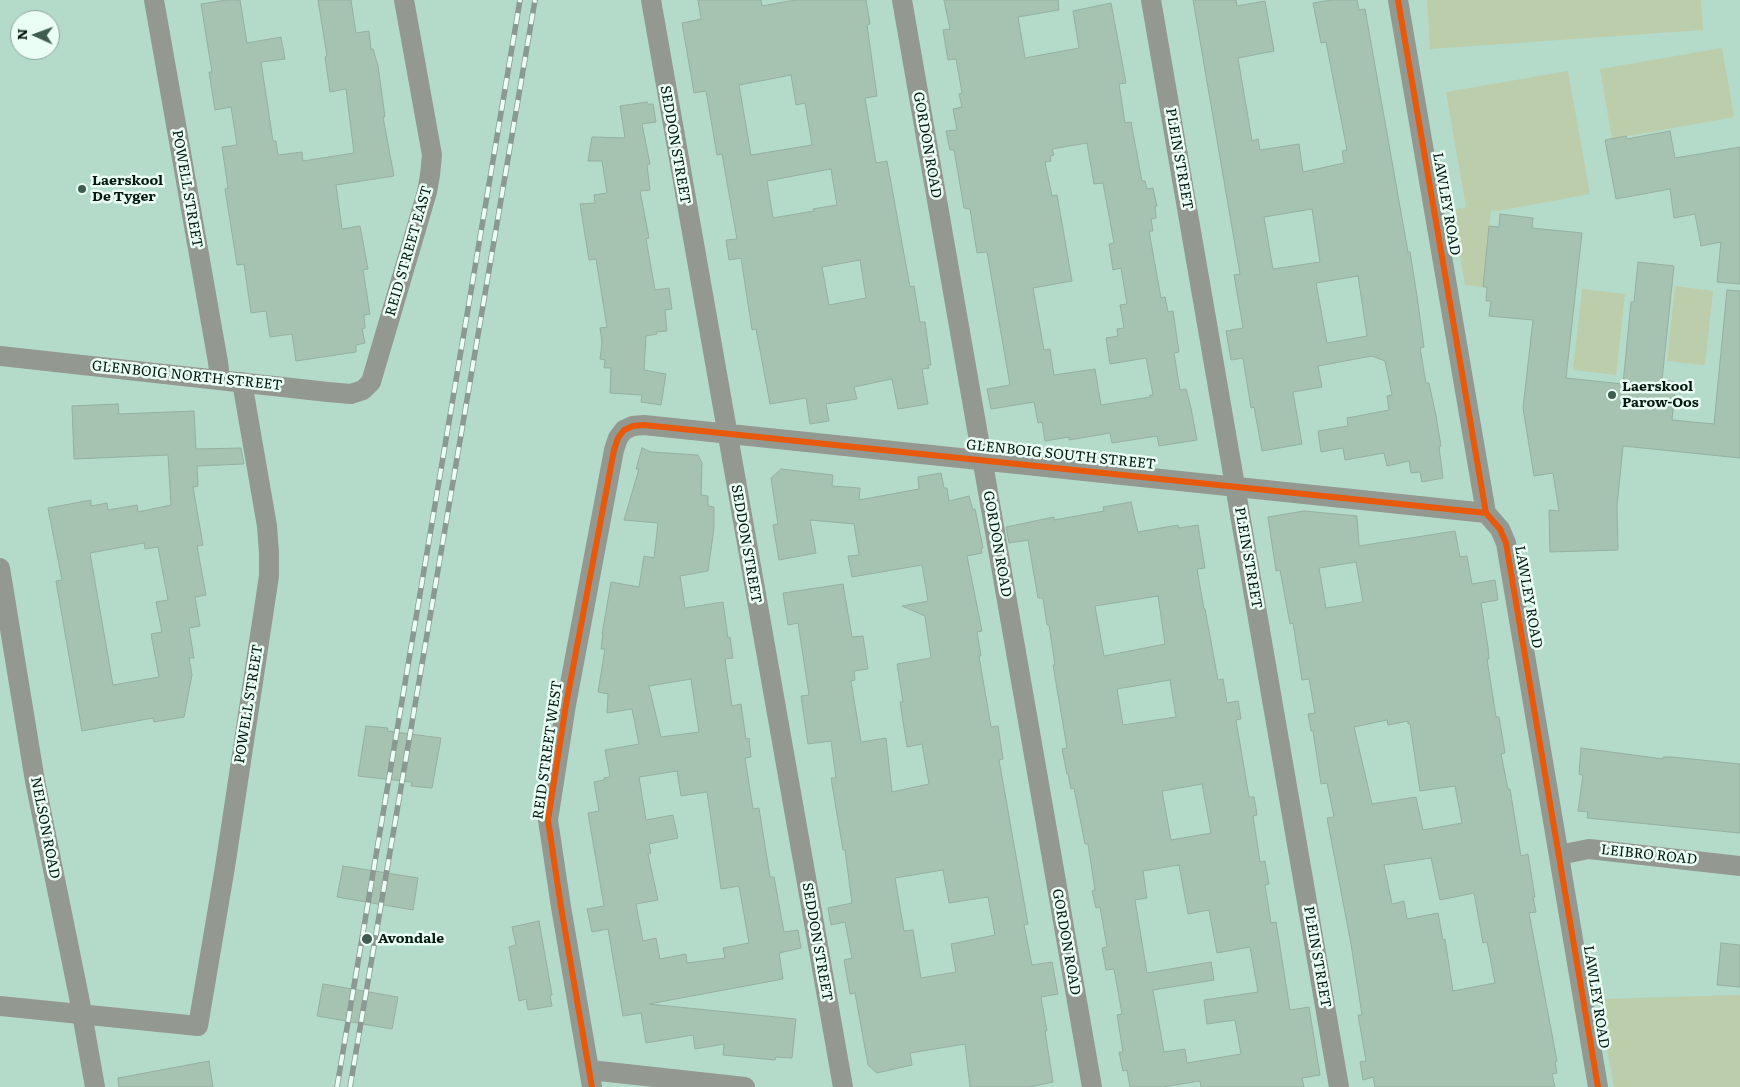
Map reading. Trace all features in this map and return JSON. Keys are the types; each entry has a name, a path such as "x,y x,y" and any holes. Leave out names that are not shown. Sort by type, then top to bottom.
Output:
{"street":[{"name":"POWELL STREET","path":"154,0 220,379"},
{"name":"REID STREET EAST","path":"372,382 427,192 432,155 404,0"},
{"name":"SEDDON STREET","path":"651,0 843,1087"},
{"name":"GORDON ROAD","path":"902,0 1092,1087"},
{"name":"PLEIN STREET","path":"1151,0 1340,1087"},
{"name":"LAWLEY ROAD","path":"1398,0 1486,513 1500,529 1506,543 1598,1087"},
{"name":"GLENBOIG NORTH STREET","path":"0,356 351,394 362,390 372,382"},
{"name":"POWELL STREET","path":"82,1015 198,1026 225,867 269,576 267,526 242,382"},
{"name":"GLENBOIG SOUTH STREET","path":"634,426 644,425 726,433 1486,513"},
{"name":"REID STREET WEST","path":"591,1079 548,820 566,705 614,450 618,438 624,430 634,426"},
{"name":"NELSON ROAD","path":"0,568 36,781 82,1015 94,1087"},
{"name":"LEIBRO ROAD","path":"1559,854 1589,849 1740,866"},
{"path":"0,1006 82,1015"},
{"path":"591,1079 745,1087"}],"green space":[{"path":"1427,0 1701,0 1703,30 1430,49"},
{"path":"1722,48 1734,117 1612,139 1600,69"},
{"path":"1568,71 1590,194 1498,211 1491,210 1483,287 1465,285 1452,210 1466,207 1446,92"},
{"path":"1675,286 1713,291 1705,365 1667,361"},
{"path":"1582,289 1625,294 1616,375 1573,370"},
{"path":"1740,995 1740,1087 1614,1087 1598,999"}],"building":[{"path":"240,0 247,43 281,37 285,59 261,62 273,141 276,141 278,155 302,152 303,161 354,153 346,89 330,92 325,57 327,56 318,0 351,0 356,33 369,31 371,49 373,49 378,66 385,117 383,117 394,176 336,185 342,229 360,226 368,269 363,270 370,314 364,315 365,328 362,329 365,343 356,345 356,352 296,361 292,334 270,337 266,311 251,313 244,264 237,265 225,189 228,188 222,147 237,145 231,107 215,110 209,72 212,72 201,4"},
{"path":"698,0 761,0 762,6 795,0 866,0 870,24 867,25 877,96 865,98 876,163 887,161 910,287 914,286 920,322 925,322 931,365 928,365 929,368 922,369 928,404 898,409 892,379 854,387 857,399 826,404 829,421 810,424 806,398 770,404 756,329 752,330 741,258 729,260 726,240 737,239 722,154 717,155 706,91 694,93 682,23 701,19","holes":["791,75 796,105 805,103 812,145 751,155 739,85","831,169 837,205 773,218 767,181","860,260 866,298 829,305 822,267"]},
{"path":"944,0 1058,0 1059,10 1018,17 1025,58 1079,48 1073,11 1111,3 1126,83 1119,84 1125,123 1131,122 1142,181 1145,181 1147,189 1153,188 1157,206 1155,206 1156,218 1151,219 1153,231 1149,231 1161,298 1165,297 1168,312 1173,311 1179,352 1174,353 1180,390 1186,389 1197,440 1159,446 1157,436 1112,443 1110,433 1069,440 1069,437 1045,441 1042,422 1038,423 1034,402 991,409 987,389 1010,385 987,252 977,253 970,209 964,208 954,150 950,150 946,131 957,130 953,109 962,107 959,94 962,93 956,59 948,60 943,30 950,29","holes":["1087,143 1094,184 1103,183 1114,243 1109,244 1113,270 1121,268 1127,304 1120,305 1124,328 1117,329 1118,336 1106,338 1110,364 1146,358 1153,395 1101,405 1095,369 1054,375 1050,349 1044,350 1033,288 1072,281 1057,195 1052,196 1045,162 1051,161 1050,156 1054,155 1052,149"]},
{"path":"1193,0 1236,0 1237,6 1265,1 1274,51 1238,58 1252,141 1258,139 1260,150 1299,144 1303,172 1344,163 1342,151 1347,150 1326,42 1321,43 1313,3 1331,0 1357,0 1359,10 1365,9 1408,252 1410,252 1424,347 1420,348 1426,383 1429,383 1436,416 1441,446 1439,447 1443,478 1422,482 1420,472 1411,473 1409,461 1387,466 1384,453 1345,460 1343,448 1321,452 1318,431 1348,426 1347,418 1389,410 1387,396 1392,395 1385,361 1372,356 1318,366 1322,387 1293,392 1302,444 1262,451 1254,407 1251,408 1243,358 1231,360 1226,331 1243,328 1234,275 1240,274","holes":["1312,209 1320,262 1273,269 1264,217","1358,276 1367,336 1327,343 1316,283"]},
{"path":"647,102 648,104 653,104 656,122 642,124 650,164 647,165 650,190 640,191 649,238 646,239 655,290 669,288 672,309 665,310 667,331 656,332 657,334 646,336 644,370 666,374 661,405 641,402 642,395 610,393 611,368 604,368 605,360 600,359 602,343 600,328 607,327 596,259 589,260 580,204 595,203 594,195 607,193 602,161 588,161 592,137 625,138 620,106"},
{"path":"1670,131 1675,158 1740,147 1740,284 1717,282 1721,242 1701,246 1695,214 1674,218 1670,189 1616,199 1605,140 1626,136 1627,139"},
{"path":"1500,214 1533,218 1532,228 1582,233 1566,378 1623,384 1631,302 1634,302 1638,262 1674,266 1662,380 1676,382 1672,420 1714,424 1727,290 1740,291 1740,458 1623,446 1617,506 1618,550 1550,552 1549,510 1559,511 1553,473 1534,476 1523,408 1533,320 1489,316 1491,301 1486,301 1487,287 1483,287 1489,226 1499,227"},
{"path":"118,404 119,414 194,411 196,449 241,448 244,464 197,466 198,486 193,487 203,545 197,546 206,595 195,597 200,626 189,628 194,658 189,658 192,675 184,717 154,722 153,718 82,731 56,581 62,580 48,508 91,500 91,506 107,503 108,510 137,505 138,512 171,505 168,455 74,459 72,406","holes":["144,543 145,549 158,547 168,600 156,602 162,632 151,634 159,677 113,685 90,553"]},
{"path":"642,448 651,452 698,455 702,463 701,495 708,496 708,506 714,507 714,528 708,571 680,576 685,608 723,602 733,658 725,659 732,706 741,704 746,739 749,738 751,757 745,758 753,809 759,808 770,877 774,877 784,932 798,930 801,948 779,953 783,979 649,1004 796,1019 792,1058 776,1057 775,1060 723,1055 724,1044 695,1049 693,1035 646,1043 641,1013 623,1016 608,929 592,932 587,909 604,906 588,813 599,811 594,782 610,777 605,750 639,744 632,709 607,713 608,694 598,692 605,649 601,649 602,634 611,582 639,587 644,556 654,558 658,523 624,520 639,469 636,469","holes":["691,679 699,732 661,737 649,686","677,771 681,796 707,792 721,889 739,886 749,943 723,948 725,958 687,963 686,954 660,959 656,938 643,941 636,904 658,900 648,854 651,853 649,844 678,838 673,815 646,820 639,777"]},
{"path":"781,469 833,475 832,486 860,488 859,500 919,489 918,477 941,473 944,488 947,488 949,501 969,496 973,510 975,509 983,548 981,548 982,553 967,556 982,631 977,632 981,656 979,656 991,727 998,726 1003,759 999,760 1028,924 1024,925 1032,965 1052,962 1058,994 1041,997 1053,1082 1030,1087 970,1087 965,1044 910,1053 912,1065 877,1073 868,1065 855,993 850,994 844,960 852,958 845,922 831,925 828,908 852,903 845,850 843,850 831,778 836,778 831,741 808,744 801,696 809,695 798,623 788,625 783,593 843,584 852,637 863,636 868,669 854,671 855,680 851,681 861,742 886,738 892,792 929,784 922,744 907,747 900,702 903,702 897,664 931,658 925,616 902,606 928,601 922,565 852,577 848,556 859,555 854,524 810,520 816,553 779,560 773,525 778,524 771,478","holes":["943,870 949,903 988,897 995,935 951,944 956,972 921,978 913,930 904,931 895,878"]},
{"path":"1131,502 1138,532 1178,525 1179,528 1198,525 1205,568 1197,569 1204,609 1218,680 1223,679 1227,703 1238,701 1241,719 1236,720 1249,797 1254,797 1257,815 1253,816 1260,862 1265,861 1269,884 1265,885 1271,923 1276,922 1290,1010 1309,1007 1320,1075 1302,1078 1304,1087 1201,1087 1200,1081 1162,1087 1130,1087 1127,1070 1123,1071 1119,1052 1123,1052 1117,1015 1122,1014 1114,969 1106,970 1102,948 1107,947 1100,907 1096,908 1092,891 1095,890 1088,844 1085,844 1074,788 1071,789 1062,749 1067,748 1053,665 1055,665 1049,625 1047,625 1043,598 1038,598 1028,540 1009,543 1006,527 1054,517 1054,520 1104,511 1103,507","holes":["1158,596 1165,644 1104,656 1095,606","1170,680 1176,717 1123,725 1117,689","1202,784 1211,833 1171,840 1162,791","1179,865 1188,914 1209,910 1217,953 1250,947 1258,992 1204,1000 1207,1024 1235,1020 1241,1054 1187,1063 1185,1049 1164,1052 1153,990 1214,980 1211,962 1147,973 1135,900 1147,898 1143,871"]},
{"path":"1304,511 1357,516 1359,546 1455,531 1460,557 1467,556 1472,584 1495,580 1498,600 1481,603 1488,647 1489,659 1487,659 1496,717 1499,717 1505,753 1501,754 1508,789 1510,789 1521,856 1528,854 1535,897 1533,897 1536,912 1529,913 1557,1061 1555,1062 1557,1073 1552,1074 1555,1087 1375,1087 1373,1077 1363,1080 1360,1062 1366,1061 1358,1015 1362,1015 1351,944 1327,818 1334,817 1327,783 1321,784 1313,731 1311,731 1308,714 1315,713 1309,679 1302,680 1293,623 1290,624 1280,570 1276,571 1268,517","holes":["1356,562 1363,602 1326,608 1319,568","1387,720 1388,725 1408,721 1420,791 1455,786 1462,823 1423,830 1416,797 1372,804 1354,727","1431,858 1440,900 1474,893 1483,943 1487,942 1495,983 1453,991 1445,939 1443,940 1438,913 1407,919 1404,901 1392,904 1384,865"]},
{"path":"366,726 388,728 387,731 441,738 432,788 411,786 412,782 358,776"},
{"path":"1581,748 1663,759 1663,757 1672,757 1740,764 1740,833 1587,818 1588,812 1578,811 1583,775 1579,774"},
{"path":"343,866 418,878 413,910 337,897"},
{"path":"539,921 552,995 550,996 552,1006 528,1010 526,999 519,1001 509,947 516,945 512,927"},
{"path":"1721,943 1740,945 1740,987 1717,985"},
{"path":"323,984 398,997 392,1029 317,1016"},
{"path":"209,1061 213,1087 119,1087 118,1078"}],"railway":[{"path":"337,1087 520,0"},
{"path":"350,1087 535,0"}],"cycle path":[{"path":"1398,0 1486,513 1500,529 1506,543 1598,1087"},
{"path":"592,1087 548,820 566,705 614,450 618,438 624,430 633,426 644,425 1486,513"}],"place":[{"name":"Laerskool De Tyger","path":"82,189"},
{"name":"Laerskool Parow-Oos","path":"1612,395"},
{"name":"Avondale","path":"367,939"}]}
